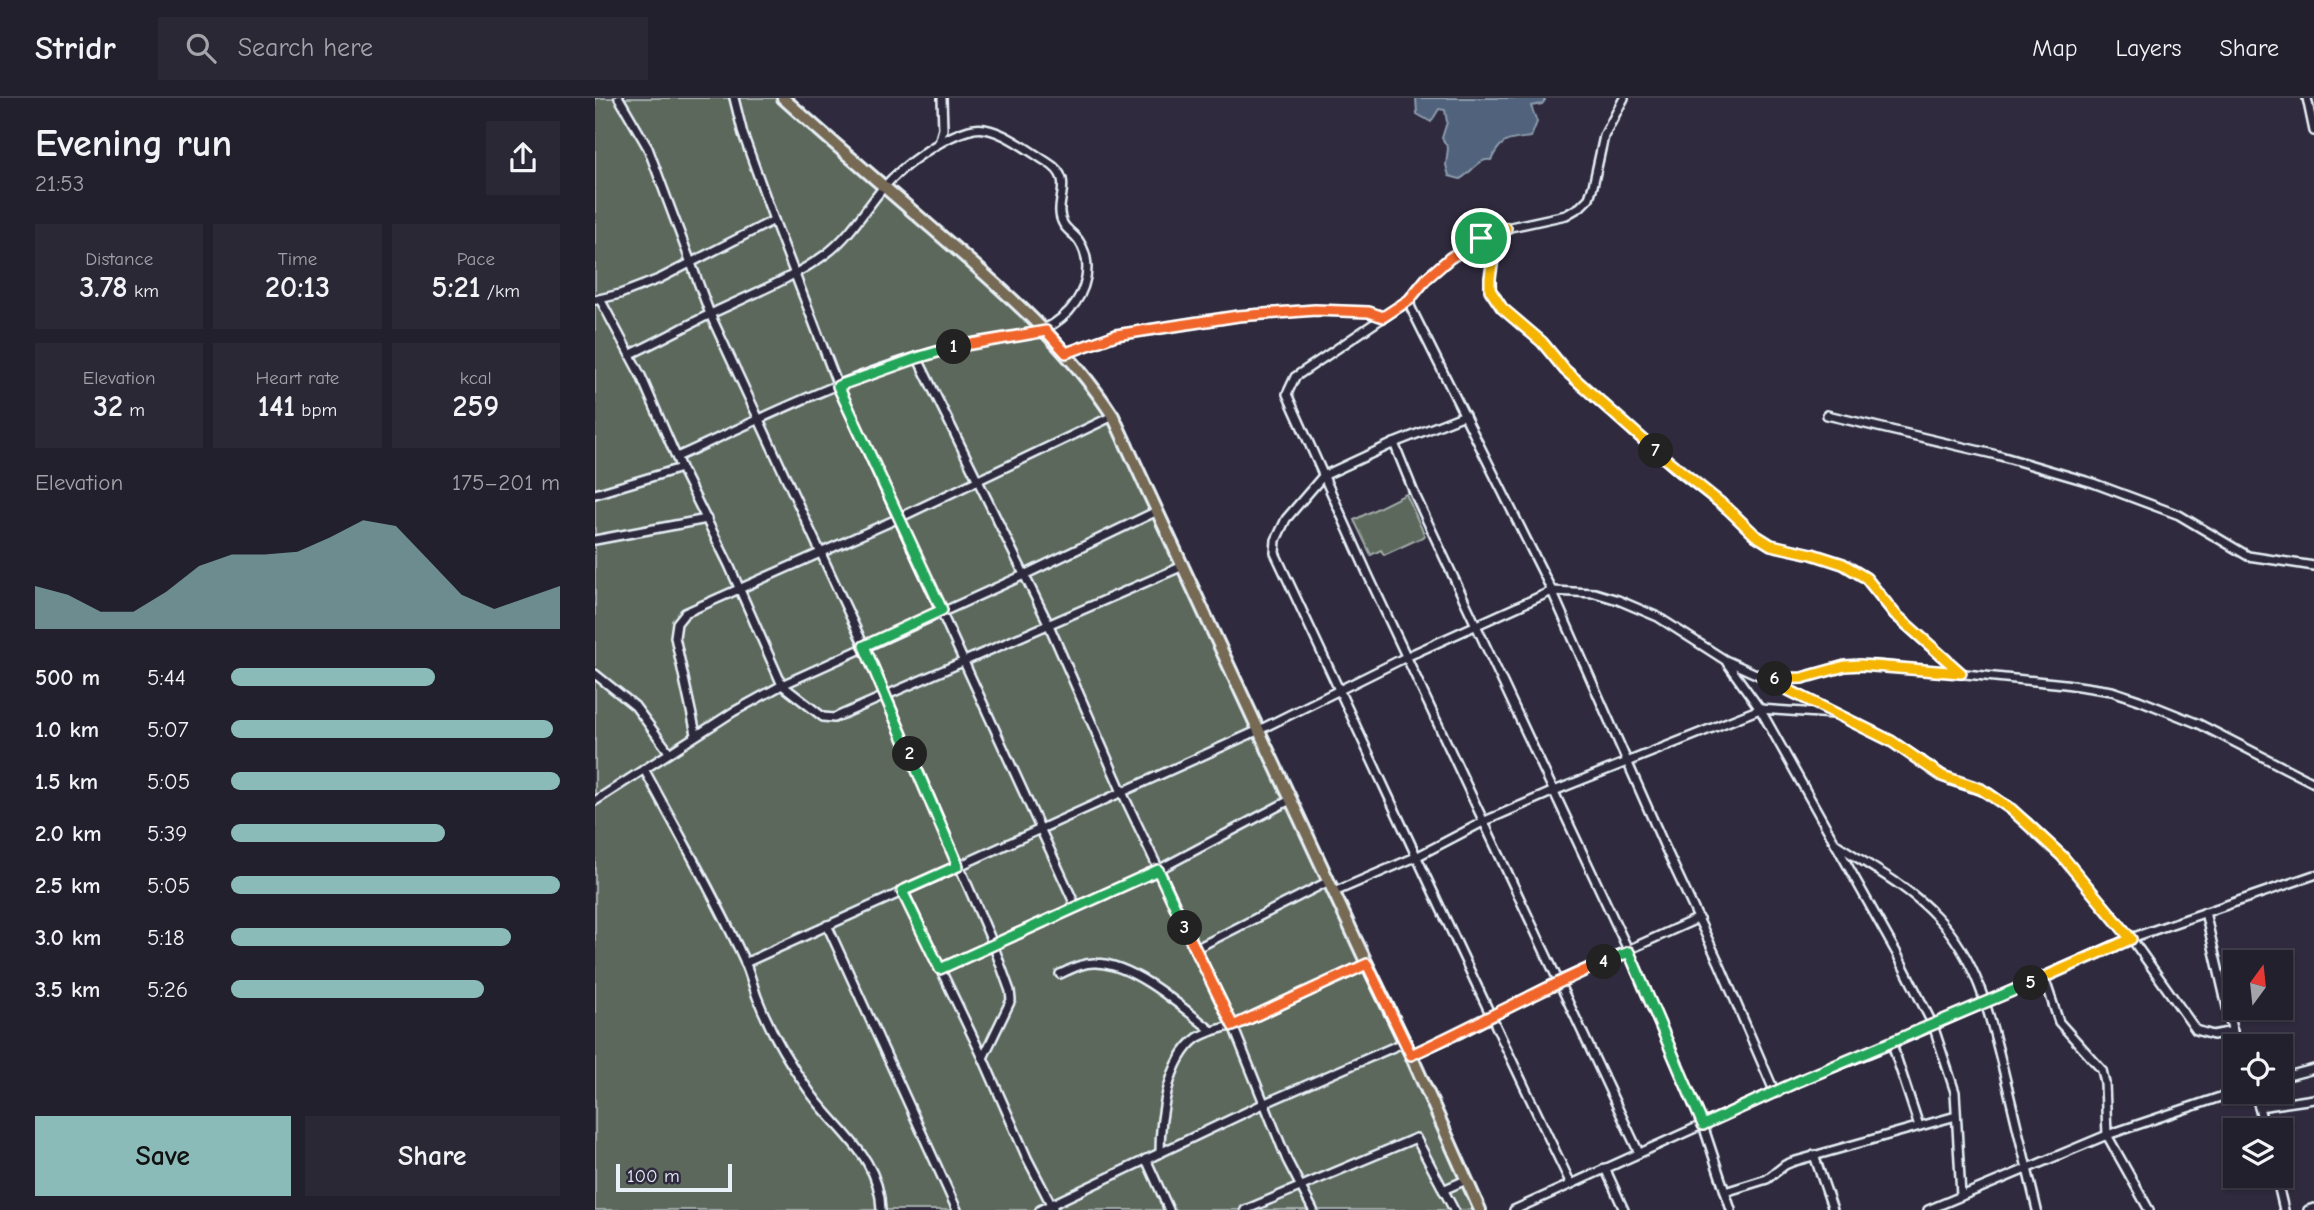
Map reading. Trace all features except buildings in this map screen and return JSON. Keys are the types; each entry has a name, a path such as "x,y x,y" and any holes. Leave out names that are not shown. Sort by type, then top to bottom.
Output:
{"main road":[{"path":"783,98 990,278 1046,331 1098,393 1113,416 1405,1042 1480,1210"}],"street":[{"path":"619,98 652,158 711,314 864,646 993,944 1010,990 1011,1000 983,1058"},
{"path":"734,98 743,134 774,220 838,386 1076,907"},
{"path":"939,143 943,129 942,98"},
{"path":"1621,98 1604,136 1593,186 1580,207 1566,215 1506,228 1481,238 1450,258 1427,278 1409,300 1295,377 1287,394 1639,1153"},
{"path":"2307,98 2314,131"},
{"path":"631,354 795,274 838,244 853,229 884,187 912,162 939,143 964,132 986,128 1054,166 1061,175 1064,188 1061,215 1063,224 1079,242 1086,257 1088,277 1081,295 1069,311 1046,331 981,341 917,358 838,386 677,457"},
{"path":"774,220 659,279 629,291 597,299 631,354 782,685 823,717 828,718 1183,566"},
{"path":"1506,228 1494,252 1490,290 1502,308 1542,342 1565,370 1679,472 1728,509 1755,535 1771,545 1843,564 1866,578 1895,614 1961,673"},
{"path":"1409,300 1552,591 1775,1093"},
{"path":"1066,353 1116,335 1238,316 1315,310 1369,312 1383,317"},
{"path":"917,358 1048,624 1122,792 1233,1026 1263,1104 1313,1210"},
{"path":"1465,415 1323,475 1286,519 1276,540 1275,553 1418,856 1490,1017 1571,1184"},
{"path":"1827,415 1997,454 2094,483 2179,515 2248,556 2314,566"},
{"path":"696,734 675,637 677,623 685,613 899,518 1113,416"},
{"path":"1394,443 1629,952 1703,1125 1731,1210"},
{"path":"595,494 681,468"},
{"path":"595,801 696,734 782,685 1157,511"},
{"path":"595,540 707,519"},
{"path":"745,963 1259,730 1408,656 1552,591 1595,593 1658,617 1725,660 1891,741 1942,776 1981,789 2011,809 2062,856 2131,939 2196,1030 2213,1035 2233,1031"},
{"path":"1725,660 1760,709 1896,952 1933,1025 1955,1092 1961,1196"},
{"path":"1766,679 1802,678 1845,666 1860,665 1961,673 2112,691 2199,724 2314,783"},
{"path":"595,674 635,706 669,752"},
{"path":"1195,949 1331,887 1418,856 1485,821 1554,790 1760,709 1837,714"},
{"path":"643,769 745,963 773,1033 812,1095 864,1156 879,1187 881,1210"},
{"path":"940,969 1158,870 1292,799"},
{"path":"1833,841 1908,892 1934,914 1962,949 1986,1003 2037,1210"},
{"path":"1514,1210 1775,1093 2131,939 2314,875"},
{"path":"902,891 1052,1207"},
{"path":"2205,912 2234,1034"},
{"path":"1411,1055 1559,981 1629,952 1699,918"},
{"path":"827,925 957,1210"},
{"path":"1060,974 1093,962 1107,964 1130,973 1164,994 1212,1031"},
{"path":"1160,1153 1161,1115 1175,1070 1187,1048 1212,1031 1233,1026 1367,964"},
{"path":"2044,977 2059,1022 2102,1070 2107,1135 2149,1210"},
{"path":"1041,1210 1263,1104 1405,1042"},
{"path":"1892,1044 1919,1126"},
{"path":"2293,1075 2314,1069"},
{"path":"1929,1210 2107,1135 2223,1095"},
{"path":"2259,1107 2314,1099"},
{"path":"2258,1104 2262,1118"},
{"path":"1725,1192 1766,1179 1785,1165 1814,1155 1956,1116"},
{"path":"1245,1210 1416,1138 1454,1210"},
{"path":"1814,1155 1833,1210"},
{"path":"1146,1159 1169,1210"},
{"path":"1605,1168 1624,1210"},
{"path":"1443,1190 1466,1180"},
{"path":"2279,1188 2284,1210"},
{"path":"2308,1210 2314,1208"}],"green space":[{"path":"595,98 783,98 990,278 1098,393 1480,1210 595,1210"},
{"path":"1406,494 1425,536 1384,555 1381,550 1371,555 1354,520"}],"water":[{"path":"1416,98 1545,100 1542,104 1531,106 1537,122 1531,137 1507,141 1491,160 1479,163 1460,179 1449,176 1446,165 1448,148 1442,138 1447,122 1445,110 1439,109 1431,122 1417,114"}],"route":[{"path":"1506,228 1494,252 1490,290 1502,308 1542,342 1565,370 1679,472 1728,509 1755,535 1771,545 1843,564 1866,578 1895,614 1961,673 1860,665 1845,666 1802,678 1766,679 1891,741 1942,776 1989,793 2028,823 2062,856 2131,939 1703,1125 1629,952 1559,981 1411,1055 1367,964 1233,1026 1158,870 940,969 902,891 958,866 864,646 942,610 838,386 951,348 1046,331 1066,353 1116,335 1238,316 1351,310 1383,317 1409,300 1427,278 1450,258 1481,238 1506,228"}]}
